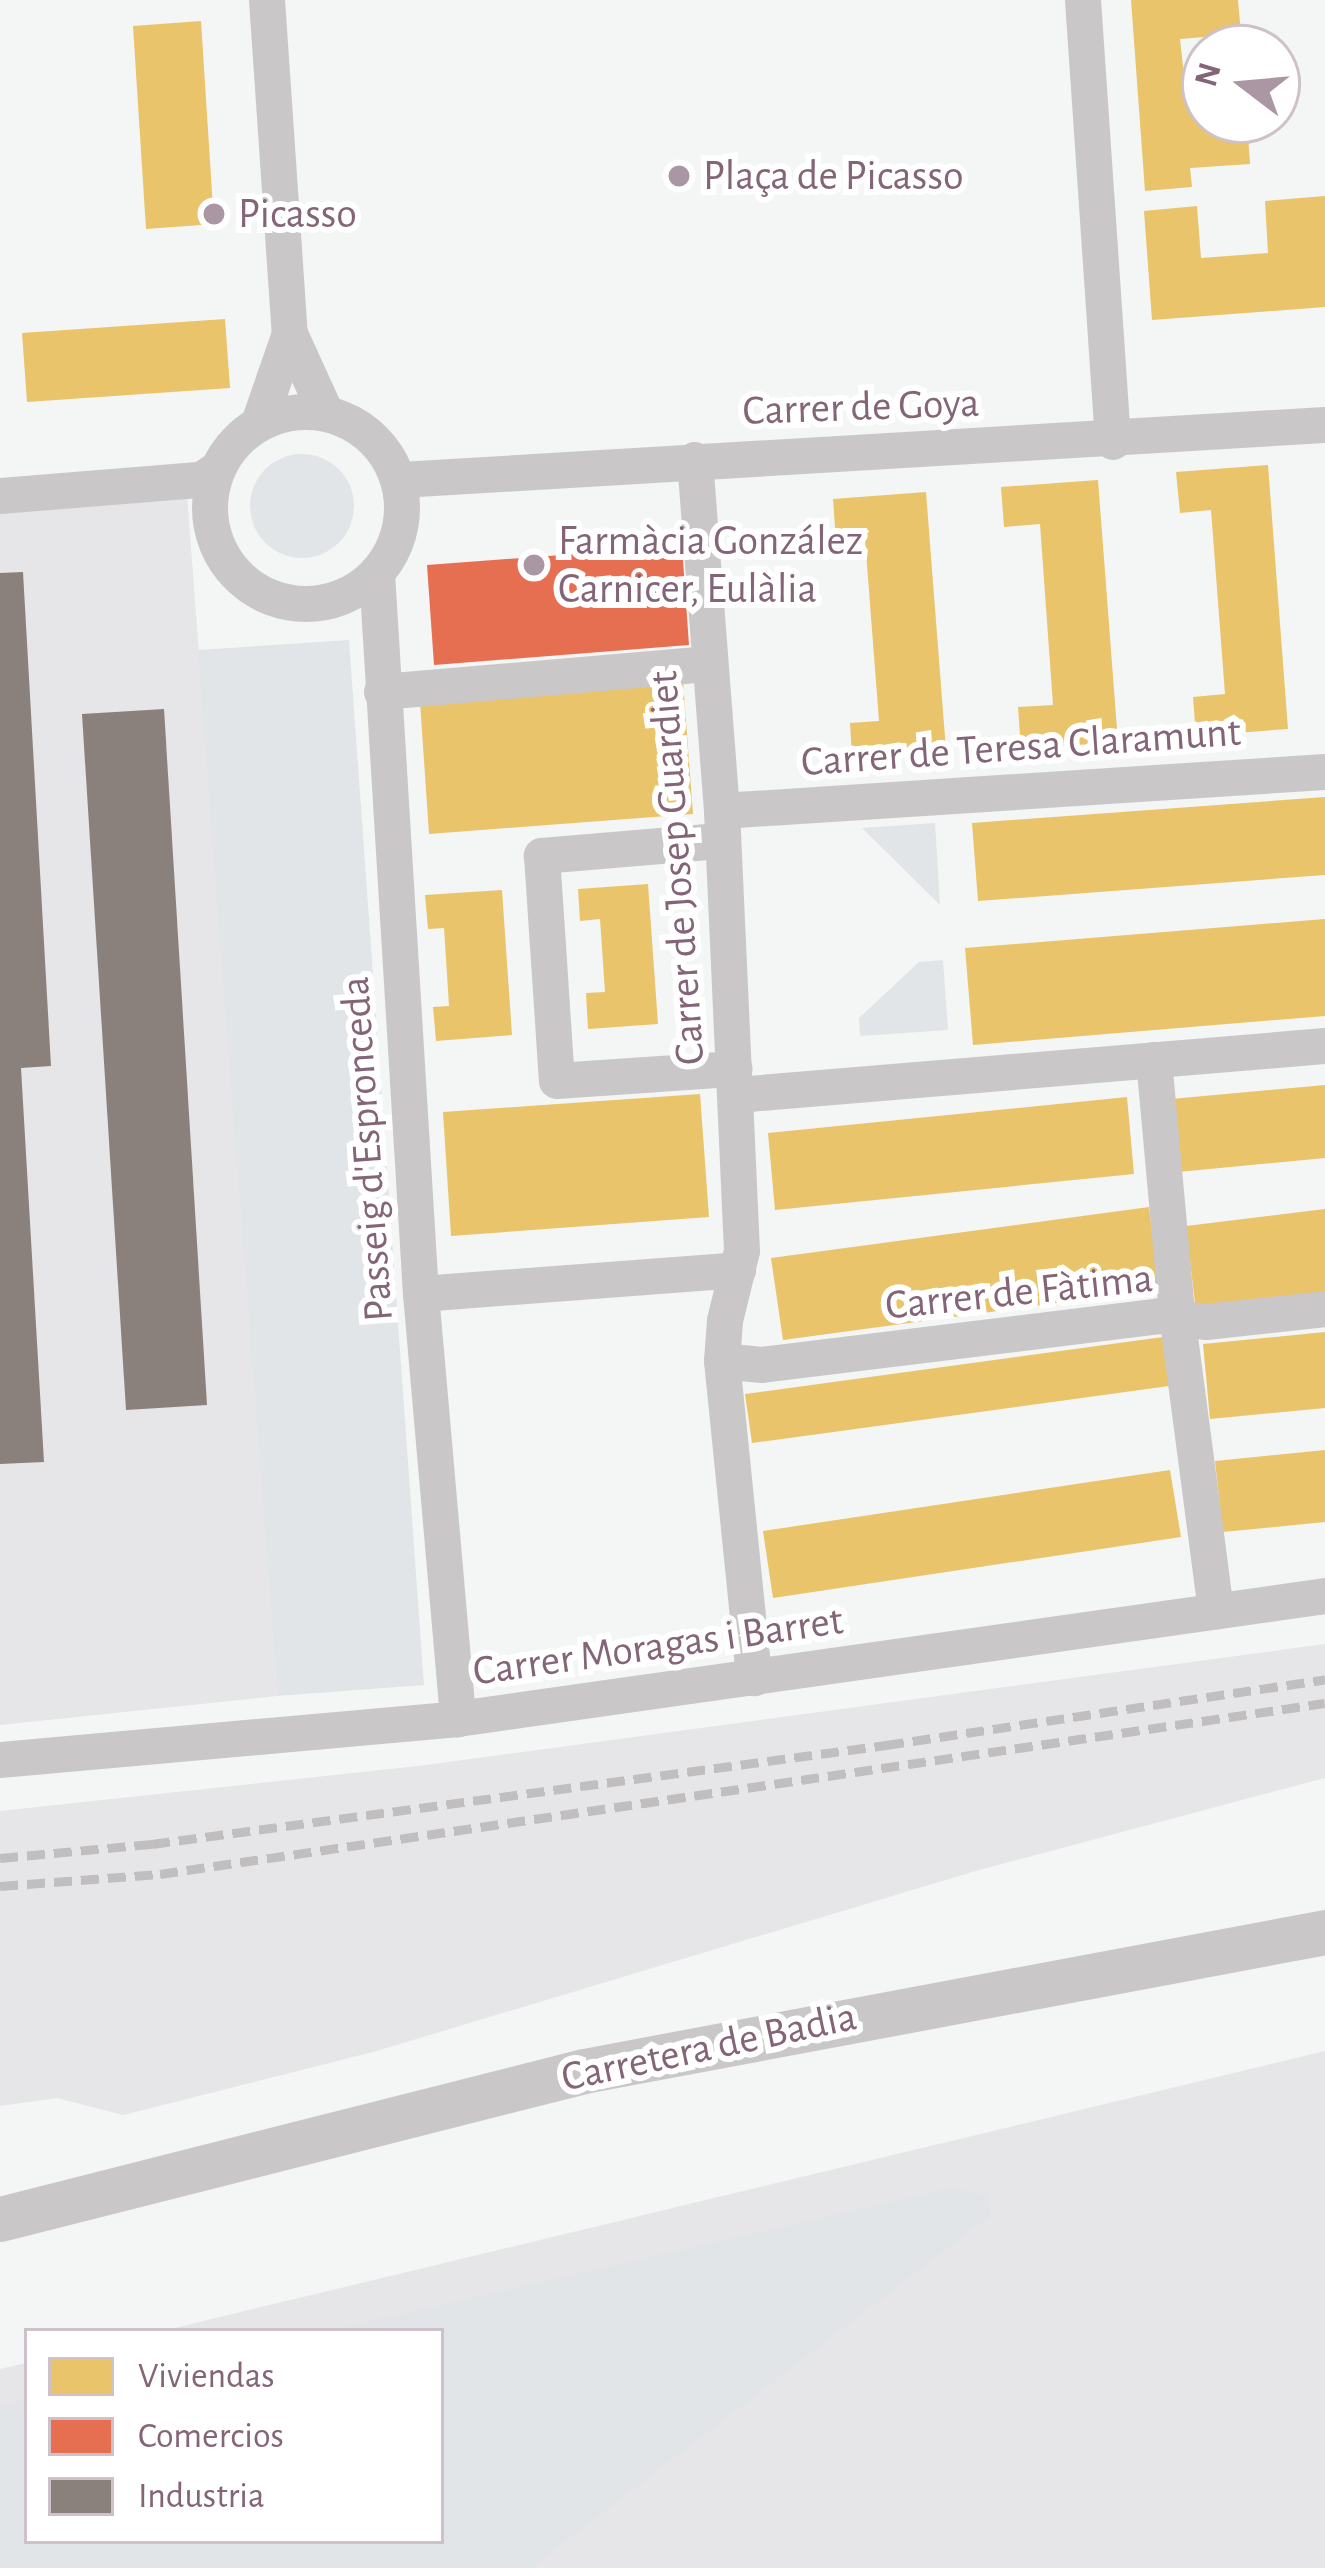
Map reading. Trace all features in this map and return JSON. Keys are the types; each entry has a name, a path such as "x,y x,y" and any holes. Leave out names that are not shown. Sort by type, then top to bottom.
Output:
{"street":[{"path":"267,0 290,334 326,412"},
{"path":"1083,0 1113,442"},
{"path":"260,423 290,334"},
{"path":"292,412 326,412 364,430 400,480 403,509 396,543 377,573 359,590 308,605 274,599 245,583 214,536 210,502 218,469 233,444 260,423 292,412"},
{"name":"Carrer de Goya","path":"400,480 695,460 1113,442 1325,425"},
{"name":"Carrer de Josep Guardiet","path":"695,460 736,1082 738,1270 725,1321 722,1361 754,1678"},
{"path":"0,496 201,480 218,469"},
{"name":"Passeig d'Espronceda","path":"377,573 421,1294 458,1719"},
{"path":"382,692 710,664"},
{"name":"Carrer de Teresa Claramunt","path":"736,1082 557,1082 542,856 721,826 1325,772"},
{"path":"736,1082 1325,1046"},
{"path":"1154,1060 1178,1322 1216,1612"},
{"path":"421,1294 738,1270"},
{"name":"Carrer de Fàtima","path":"722,1361 762,1364 1159,1316 1178,1322 1325,1309"},
{"name":"Carrer Moragas i Barret","path":"0,1760 458,1719 1325,1596"},
{"name":"Carretera de Badia","path":"100,2198 584,2071 1325,1932"},
{"path":"0,2219 100,2198"},
{"path":"0,2235 100,2198"}],"shaded area":[{"path":"302,454 322,458 339,469 350,486 354,506 350,526 339,543 322,554 302,558 282,554 265,543 254,526 250,506 254,486 265,469 282,458"},
{"path":"186,481 277,1696 0,1725 0,496"},
{"path":"349,640 424,1685 277,1696 198,650"},
{"path":"935,823 940,905 862,828"},
{"path":"943,960 948,1030 860,1036 859,1018 919,962"},
{"path":"1325,1644 1325,1778 979,1870 373,2052 123,2115 57,2098 0,2106 0,1811 418,1766"},
{"path":"1325,2051 1325,2568 0,2568 0,2369 24,2364 24,2544 444,2544 444,2328 174,2328"},
{"path":"952,2188 987,2195 991,2215 531,2568 0,2568 0,2406 24,2400 24,2544 444,2544 444,2328 340,2328"}],"building: Viviendas":[{"path":"1131,0 1238,0 1240,24 1181,24 1181,144 1249,144 1250,164 1190,168 1192,187 1145,191"},
{"path":"201,21 214,224 146,229 133,26"},
{"path":"1325,196 1325,307 1152,320 1144,211 1197,206 1201,258 1268,253 1265,201"},
{"path":"225,319 230,388 27,402 22,333"},
{"path":"1268,465 1288,729 1196,736 1193,697 1225,694 1211,510 1180,513 1176,472"},
{"path":"1098,480 1118,742 1021,749 1018,707 1053,705 1040,524 1004,527 1001,487"},
{"path":"926,492 946,750 852,757 850,723 879,721 865,539 836,541 833,499"},
{"path":"683,681 693,814 429,834 420,702"},
{"path":"1325,797 1325,875 978,901 972,823"},
{"path":"648,884 658,1024 588,1029 586,993 605,992 600,919 580,921 578,889"},
{"path":"502,890 512,1035 436,1041 433,1007 449,1006 444,928 428,929 425,895"},
{"path":"1325,919 1325,1016 973,1045 965,948"},
{"path":"1325,1085 1325,1158 1178,1172 1171,1099"},
{"path":"700,1094 709,1217 451,1236 443,1112"},
{"path":"1127,1097 1134,1174 775,1210 768,1133"},
{"path":"1149,1207 1159,1289 783,1340 771,1258"},
{"path":"1325,1209 1325,1297 1196,1312 1186,1226"},
{"path":"1325,1332 1325,1408 1210,1419 1203,1344"},
{"path":"1163,1337 1169,1386 752,1443 745,1394"},
{"path":"1325,1450 1325,1522 1223,1532 1215,1461"},
{"path":"1170,1470 1181,1537 773,1598 763,1531"}],"building: Comercios":[{"path":"682,546 689,645 434,665 427,565"}],"building: Industria":[{"path":"23,572 51,1066 21,1068 44,1462 0,1464 0,573"},
{"path":"164,709 207,1405 126,1410 82,714"}],"railway":[{"path":"0,1858 152,1844 886,1745 1325,1679"},
{"path":"0,1886 160,1874 1325,1703"}],"place":[{"name":"Plaça de Picasso","path":"679,176"},
{"name":"Picasso","path":"214,214"},
{"name":"Farmàcia González Carnicer, Eulàlia","path":"534,565"}]}
